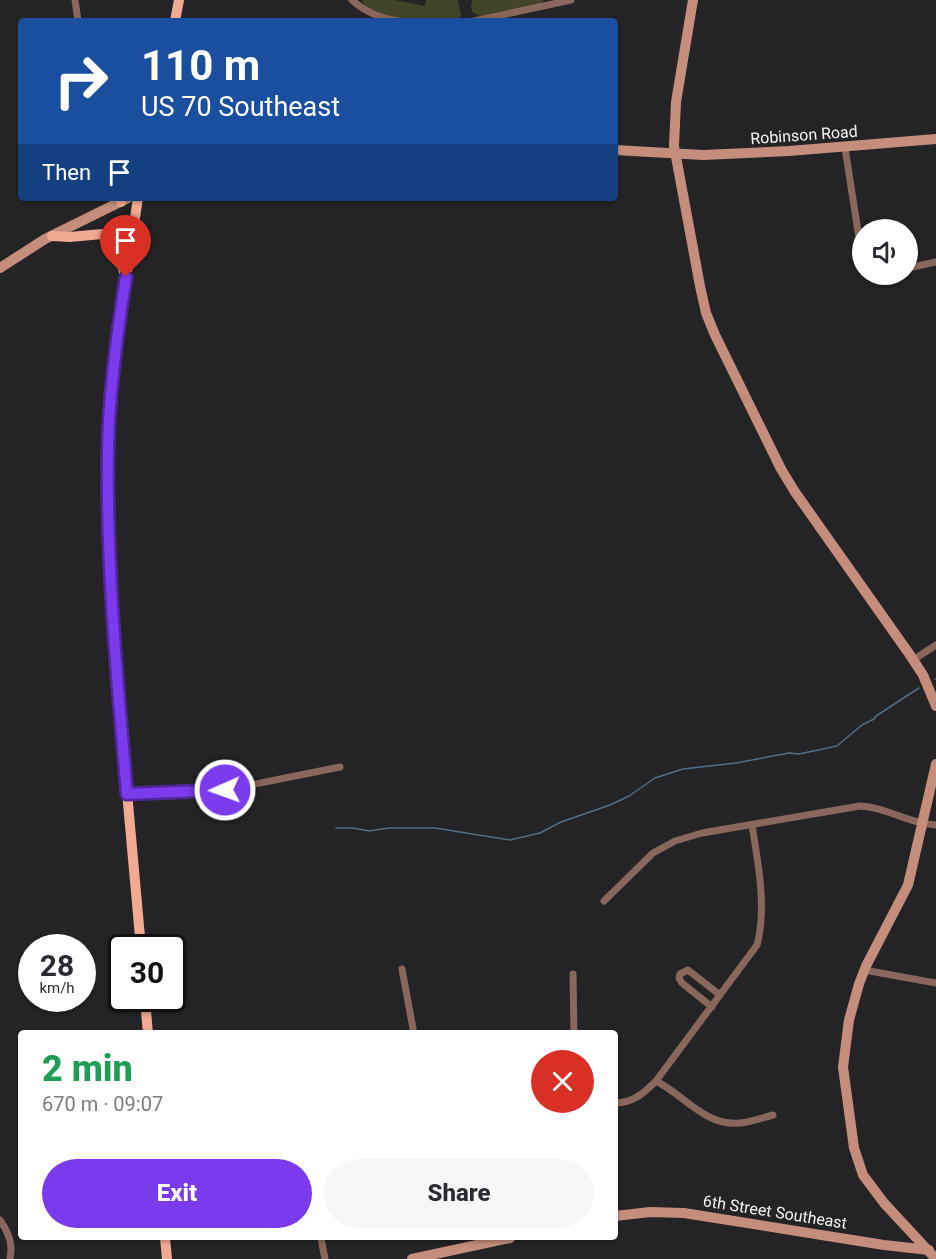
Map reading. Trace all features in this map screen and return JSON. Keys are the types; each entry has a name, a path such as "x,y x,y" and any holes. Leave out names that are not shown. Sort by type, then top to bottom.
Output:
{"main road":[{"path":"176,18 179,0"},
{"path":"138,201 120,312 108,445 108,498 112,625 140,934"},
{"path":"52,236 102,234 117,247 126,277"},
{"path":"146,1012 148,1030"},
{"path":"165,1240 167,1259"}],"street":[{"path":"75,0 78,18"},
{"path":"352,0 366,11 386,18"},
{"path":"488,18 571,0"},
{"path":"693,0 676,102 674,153 701,292 715,335 771,449 795,492 914,660 930,688 936,706"},
{"name":"Robinson Road","path":"618,150 703,155 845,148 936,139"},
{"path":"845,148 856,219"},
{"path":"0,268 52,236 119,201"},
{"path":"918,266 936,262"},
{"path":"914,660 936,645"},
{"path":"934,1252 868,1184 854,1148 843,1078 849,1020 864,970 908,885 936,764"},
{"path":"127,794 232,789 340,767"},
{"path":"604,902 654,853 668,844 702,833 860,806 881,808 923,825 936,825"},
{"path":"618,1103 638,1097 656,1081 757,945 762,906 752,825"},
{"path":"402,969 413,1030"},
{"path":"712,1007 682,983 679,978 680,974 688,970 720,995"},
{"path":"864,970 936,983"},
{"path":"573,974 574,1030"},
{"path":"656,1081 706,1116 723,1123 741,1123 772,1114"},
{"name":"6th Street Southeast","path":"618,1216 650,1212 684,1213 934,1252"},
{"path":"0,1220 11,1242 10,1259"},
{"path":"321,1240 325,1259"},
{"path":"412,1259 501,1240"}],"green space":[{"path":"362,0 395,0 425,6 426,0 458,0 461,16 459,18 399,18 365,7"},
{"path":"473,0 544,0 539,5 482,17 472,12"}],"waterway":[{"path":"336,828 369,831 389,828 435,828 510,840 540,833 561,822 629,796 655,778 683,769 736,763 789,753 799,754 837,746 862,725 919,688"}],"route":[{"path":"126,277 112,393 108,445 108,488 112,625 127,794 225,790"}]}
